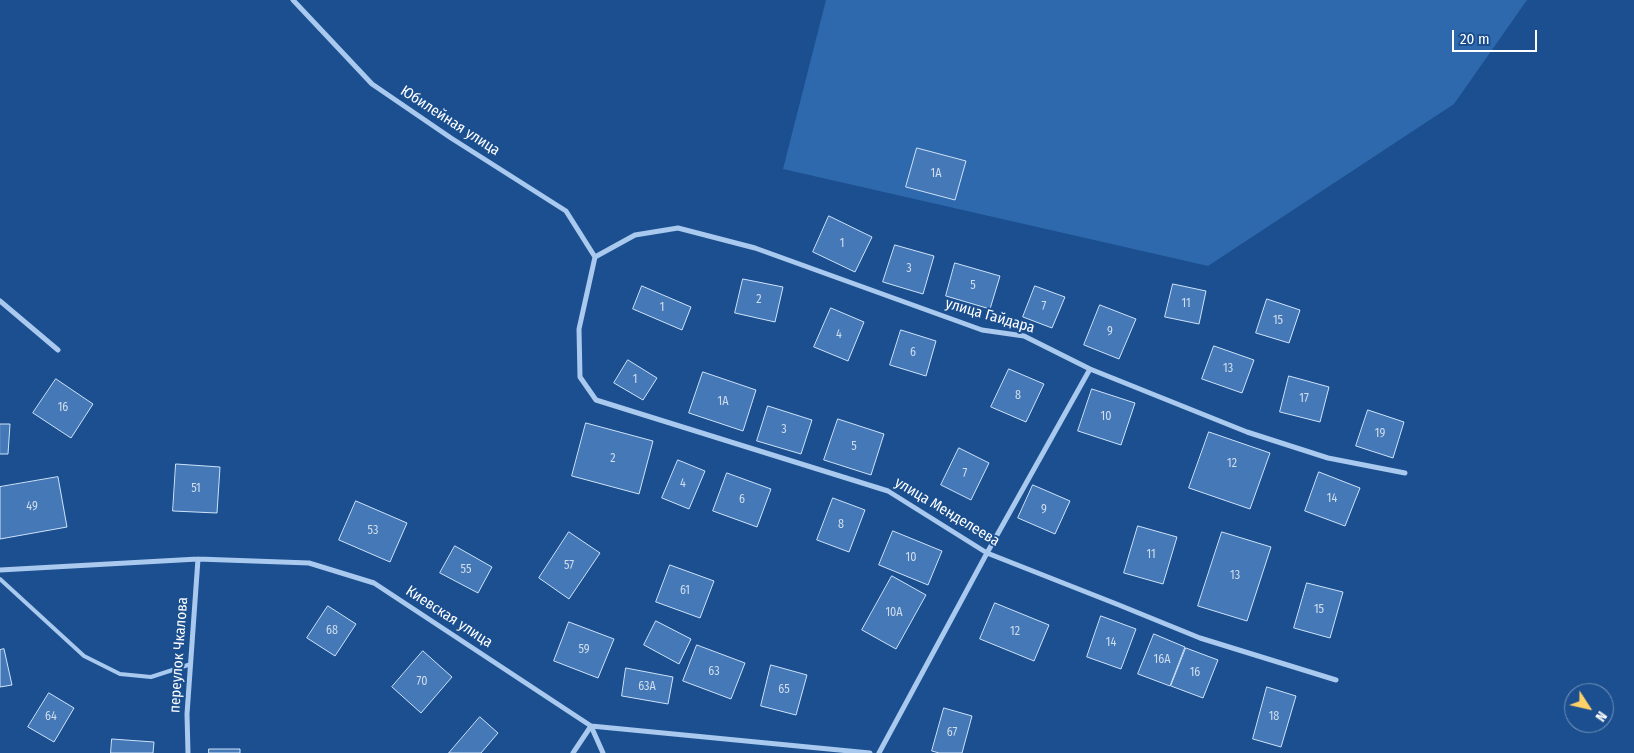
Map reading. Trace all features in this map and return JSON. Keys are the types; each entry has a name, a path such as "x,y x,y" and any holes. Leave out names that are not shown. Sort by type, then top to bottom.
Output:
{"street":[{"name":"Юбилейная улица","path":"293,0 372,84 451,138 566,211 595,257"},
{"name":"улица Гайдара","path":"595,257 636,235 678,228 755,248 982,330 1024,336 1090,369 1247,432 1328,458 1405,473"},
{"name":"улица Менделеева","path":"595,257 579,329 580,377 596,400 888,491 987,553 1119,604 1200,638 1336,680"},
{"path":"0,301 58,350"},
{"path":"880,753 987,553 1090,369"},
{"name":"Киевская улица","path":"0,570 198,559 309,563 374,583 591,726 870,753"},
{"name":"переулок Чкалова","path":"188,753 187,714 198,559"},
{"path":"573,753 591,726"},
{"path":"591,726 603,753"}],"lane":[{"path":"0,579 84,656 120,674 151,677 191,664"}],"shaded area":[{"path":"826,0 1527,0 1454,104 1208,266 783,169"}],"building":[{"path":"917,148 966,161 955,200 906,187"},
{"path":"829,216 872,237 855,272 813,252"},
{"path":"895,245 934,256 923,294 883,282"},
{"path":"955,263 1000,276 990,309 946,296"},
{"path":"743,279 783,287 775,322 735,313"},
{"path":"1173,284 1206,291 1199,324 1165,317"},
{"path":"642,286 691,307 682,330 633,309"},
{"path":"1035,286 1065,297 1052,328 1023,317"},
{"path":"1267,299 1300,310 1289,343 1256,333"},
{"path":"1100,305 1136,319 1119,359 1084,345"},
{"path":"831,308 864,322 848,361 814,347"},
{"path":"901,330 936,341 926,376 890,365"},
{"path":"1214,346 1254,360 1242,393 1202,379"},
{"path":"628,360 657,378 643,400 614,383"},
{"path":"1009,369 1044,384 1026,422 991,407"},
{"path":"703,372 756,390 743,431 689,413"},
{"path":"1289,376 1329,387 1320,422 1280,412"},
{"path":"56,379 93,404 71,438 33,413"},
{"path":"1092,389 1135,403 1121,445 1078,431"},
{"path":"768,406 812,420 801,454 757,441"},
{"path":"1368,410 1404,422 1393,458 1356,446"},
{"path":"838,419 884,434 871,475 824,460"},
{"path":"586,423 653,441 639,494 572,476"},
{"path":"0,424 10,424 8,454 0,454"},
{"path":"1209,432 1270,453 1250,509 1189,488"},
{"path":"959,448 989,463 971,500 941,485"},
{"path":"678,460 705,471 689,509 662,498"},
{"path":"176,464 220,467 217,513 173,511"},
{"path":"1319,472 1360,488 1345,526 1305,511"},
{"path":"727,473 771,489 757,527 713,511"},
{"path":"58,477 67,527 0,539 0,487"},
{"path":"1033,485 1070,501 1055,534 1018,518"},
{"path":"833,498 865,510 849,552 817,540"},
{"path":"356,501 407,523 390,562 339,540"},
{"path":"1138,526 1177,537 1163,584 1124,573"},
{"path":"893,531 942,551 928,585 879,565"},
{"path":"569,532 600,553 569,599 539,578"},
{"path":"1222,532 1271,547 1247,621 1198,606"},
{"path":"455,546 492,567 478,593 440,573"},
{"path":"670,565 714,581 700,618 656,602"},
{"path":"892,576 926,595 896,649 862,630"},
{"path":"1307,583 1343,592 1330,638 1294,628"},
{"path":"995,603 1049,625 1034,661 980,639"},
{"path":"328,606 356,624 335,656 307,638"},
{"path":"1101,616 1136,629 1121,669 1087,657"},
{"path":"656,621 691,639 679,664 644,645"},
{"path":"569,622 614,639 598,678 554,661"},
{"path":"1154,634 1185,647 1170,686 1138,674"},
{"path":"697,645 745,663 731,699 683,681"},
{"path":"1186,648 1218,660 1203,698 1171,686"},
{"path":"4,649 12,685 0,687 0,650"},
{"path":"423,651 452,677 421,713 392,687"},
{"path":"771,665 807,675 796,715 761,706"},
{"path":"626,668 673,677 668,704 622,696"},
{"path":"1267,687 1296,696 1281,747 1253,739"},
{"path":"49,693 74,708 54,742 28,727"},
{"path":"944,708 972,716 962,753 939,753 932,751"},
{"path":"480,717 498,733 481,753 449,753"},
{"path":"112,739 154,742 153,753 111,753"},
{"path":"209,749 240,749 240,753 209,753"}]}
